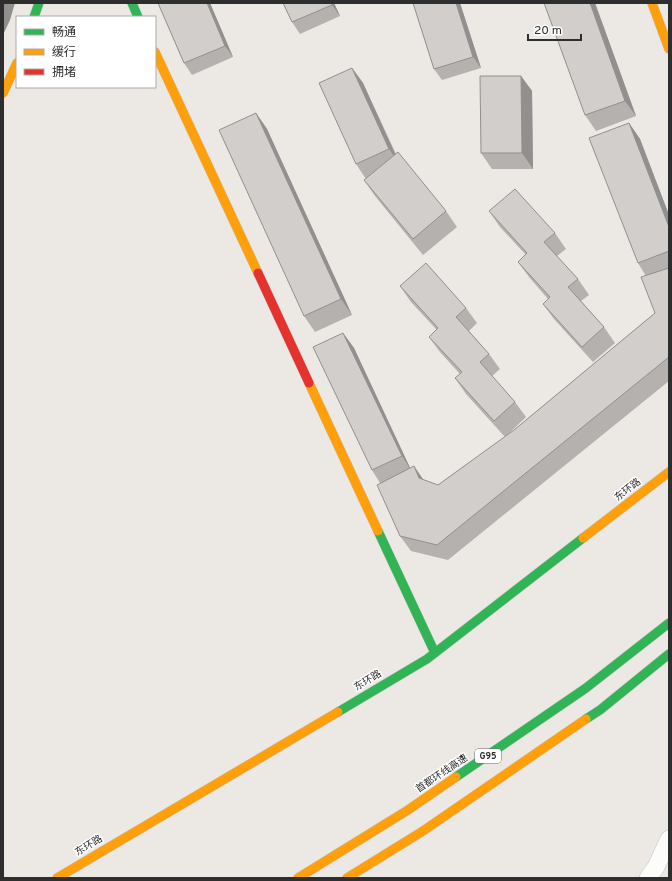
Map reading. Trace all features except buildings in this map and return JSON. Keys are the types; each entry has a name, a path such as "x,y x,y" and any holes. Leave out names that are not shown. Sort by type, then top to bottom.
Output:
{"main road":[{"path":"34,16 39,3"},
{"path":"132,3 138,16"},
{"path":"652,3 669,49"},
{"path":"156,54 435,653"},
{"path":"3,93 16,64"},
{"name":"东环路","path":"57,878 421,663 669,472"},
{"name":"首都环线高速","path":"298,878 408,810 586,688 669,623"},
{"name":"G95","path":"347,878 423,831 600,710 669,654"}],"street":[{"path":"648,878 656,867 669,839"}],"traffic: fast":[{"path":"34,16 39,3"},
{"path":"132,3 138,16"},
{"path":"378,531 435,653"},
{"path":"338,712 427,659 583,538"},
{"path":"456,777 586,688 669,623"},
{"path":"586,719 600,710 669,654"}],"traffic: slow":[{"path":"652,3 669,49"},
{"path":"156,54 258,273"},
{"path":"3,93 16,65"},
{"path":"309,383 378,531"},
{"path":"583,538 669,472"},
{"path":"57,878 338,712"},
{"path":"347,878 423,831 586,719"},
{"path":"298,878 408,810 456,777"}],"traffic: jam":[{"path":"258,273 309,383"}]}
